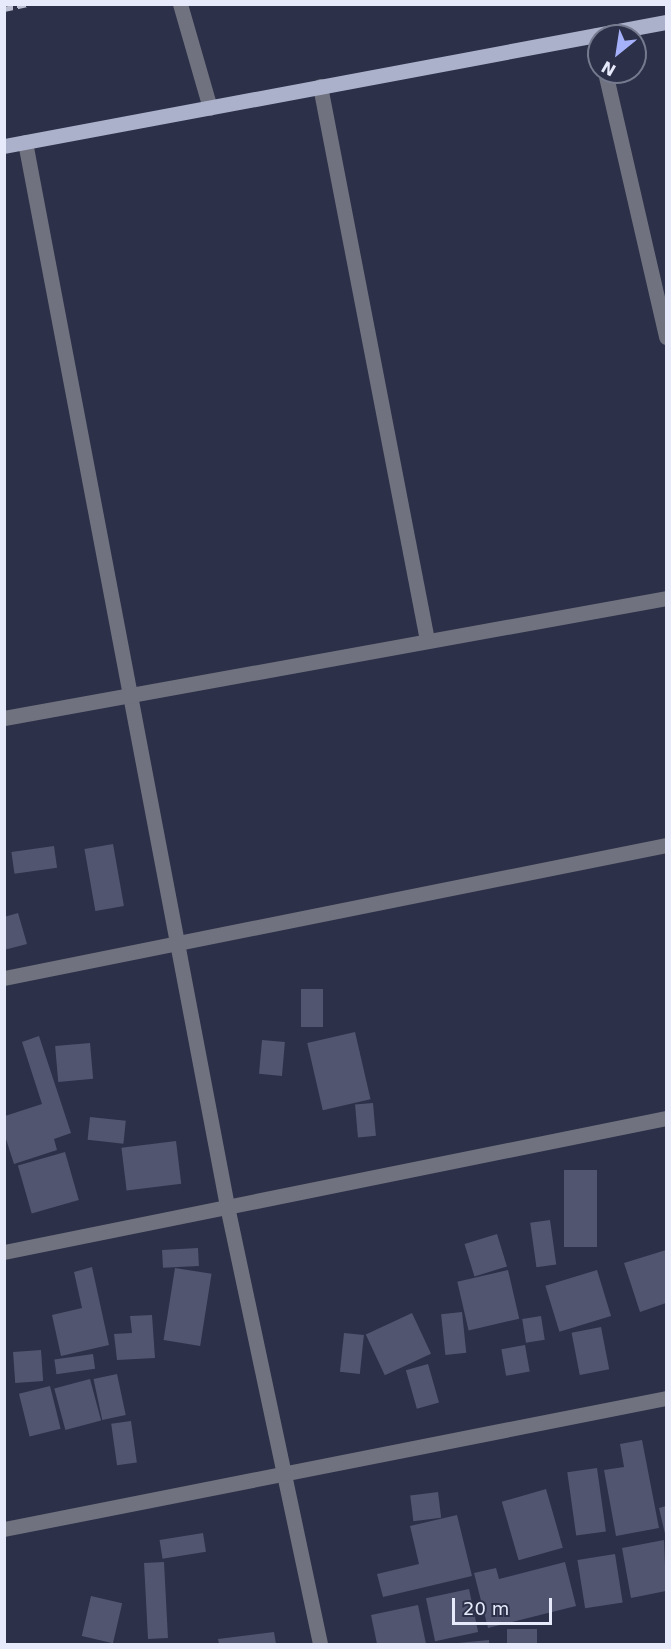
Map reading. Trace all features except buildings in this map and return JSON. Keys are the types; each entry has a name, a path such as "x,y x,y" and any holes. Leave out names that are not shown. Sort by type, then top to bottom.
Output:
{"main road":[{"path":"647,28 666,22"},
{"path":"4,146 320,86 587,44"}],"street":[{"path":"180,4 210,108"},
{"path":"607,84 666,337"},
{"path":"320,86 427,640"},
{"path":"25,142 227,1206 320,1644"},
{"path":"4,718 666,598"},
{"path":"4,978 178,945 666,845"},
{"path":"4,1252 666,1118"},
{"path":"4,1529 666,1398"}],"railway":[{"path":"4,9 27,4"}]}
